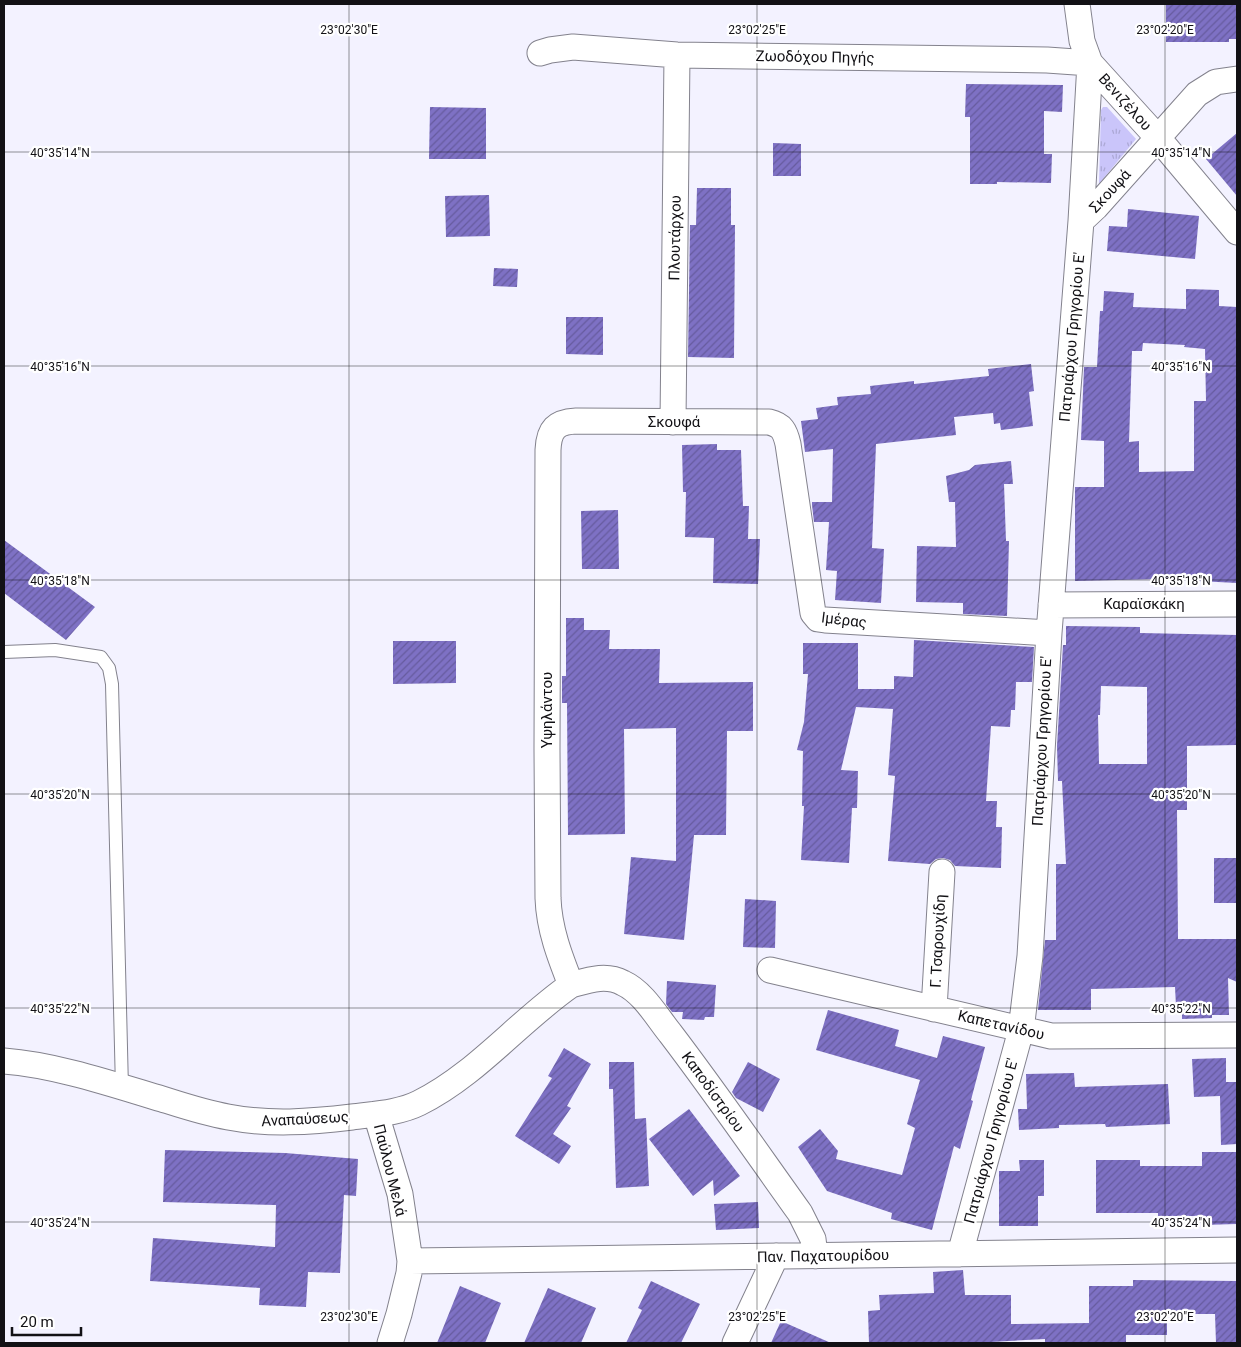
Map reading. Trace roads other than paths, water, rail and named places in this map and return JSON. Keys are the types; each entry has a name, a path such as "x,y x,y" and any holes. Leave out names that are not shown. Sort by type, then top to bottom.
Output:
{"street":[{"path":"1076,4 1082,41 1090,63"},
{"name":"Ζωοδόχου Πηγής","path":"540,53 573,47 677,55 1047,60 1090,63"},
{"name":"Πλουτάρχου","path":"673,422 677,55"},
{"name":"Βενιζέλου","path":"1090,63 1158,138 1237,232"},
{"name":"Πατριάρχου Γρηγορίου Ε'","path":"960,1254 1021,1030 1030,956 1048,633 1081,221 1090,63"},
{"name":"Σκουφά","path":"1081,221 1207,86 1216,82 1237,79"},
{"name":"Σκουφά","path":"552,432 559,425 570,422 774,423 783,428 788,444"},
{"name":"Υψηλάντου","path":"552,432 548,441 546,749 548,898 550,918 558,954 572,985"},
{"name":"Ιμέρας","path":"788,444 812,613 816,618 1048,633"},
{"name":"Καραϊσκάκη","path":"1051,605 1237,604"},
{"name":"Γ. Τσαρουχίδη","path":"934,1009 942,872"},
{"name":"Καπετανίδου","path":"770,970 1021,1030 1062,1037 1237,1035"},
{"name":"Καποδίστρίου","path":"572,985 605,978 622,982 639,995 682,1050 800,1213 813,1239 815,1256"},
{"name":"Αναπαύσεως","path":"4,1061 55,1069 206,1112 251,1121 278,1122 376,1114 404,1109 436,1093 467,1071 572,985"},
{"name":"Παύλου Μελά","path":"376,1114 400,1194 410,1262 399,1314 390,1343"},
{"name":"Παν. Παχατουρίδου","path":"410,1262 1237,1250"},
{"path":"735,1343 776,1256"}],"lane":[{"path":"4,652 55,650 101,657 109,668 112,684 122,1088"}]}
